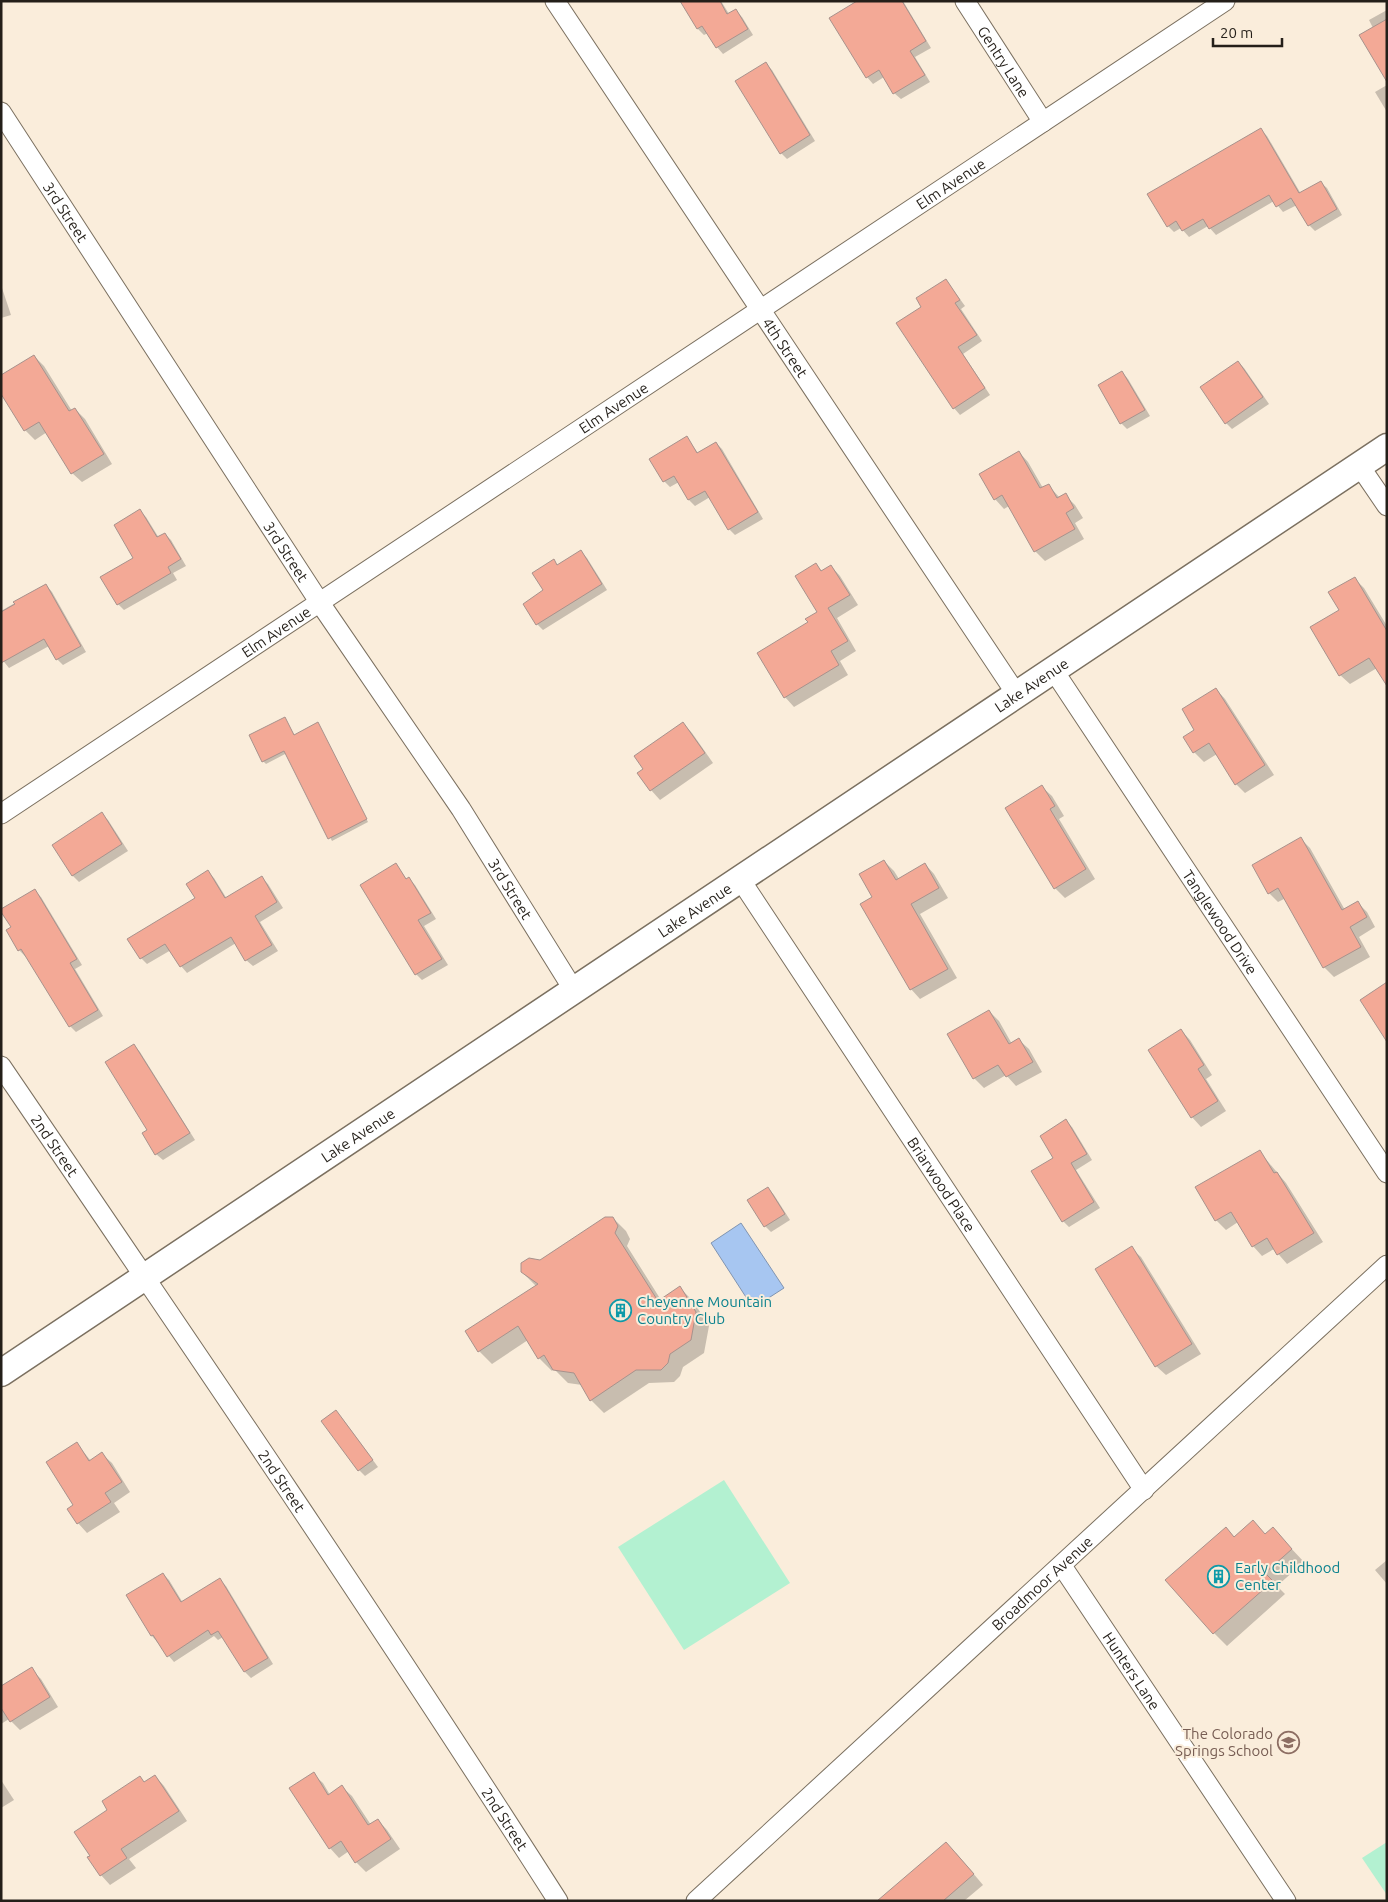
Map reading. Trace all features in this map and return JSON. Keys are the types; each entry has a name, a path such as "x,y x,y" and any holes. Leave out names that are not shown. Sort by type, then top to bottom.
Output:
{"main road":[{"name":"Lake Avenue","path":"1,1373 1387,447"}],"street":[{"name":"4th Street","path":"555,1 1017,695"},
{"name":"Gentry Lane","path":"965,1 1043,122"},
{"name":"Elm Avenue","path":"1,814 1225,1"},
{"name":"3rd Street","path":"1,112 320,602 461,809 573,990"},
{"path":"1359,466 1387,506"},
{"name":"Tanglewood Drive","path":"1054,671 1387,1173"},
{"name":"Briarwood Place","path":"740,879 1144,1490"},
{"name":"2nd Street","path":"1,1066 448,1730 558,1901"},
{"name":"Broadmoor Avenue","path":"696,1901 1387,1265"},
{"name":"Hunters Lane","path":"1062,1566 1286,1901"}],"green space":[{"path":"724,1480 790,1583 684,1650 618,1547"},
{"path":"1387,1842 1387,1895 1362,1858"}],"water":[{"path":"741,1223 784,1288 753,1308 711,1243"}],"building":[{"path":"680,1 720,1 727,14 736,9 748,29 716,48 702,26 697,29"},
{"path":"857,1 902,1 926,41 910,51 925,75 893,94 879,70 866,78 829,18"},
{"path":"1387,19 1387,82 1359,35"},
{"path":"766,62 810,135 780,154 735,81"},
{"path":"1261,128 1299,193 1321,181 1337,209 1308,226 1291,198 1276,207 1269,195 1209,229 1203,219 1182,231 1176,221 1167,227 1147,194"},
{"path":"946,279 960,300 955,303 977,335 958,347 985,388 953,409 896,323 921,307 916,298"},
{"path":"34,355 69,411 75,408 104,454 71,474 39,422 24,431 1,394 1,375"},
{"path":"1238,361 1263,397 1225,424 1200,387"},
{"path":"1122,371 1145,410 1120,424 1098,385"},
{"path":"687,436 697,453 716,442 758,512 728,530 705,491 688,500 674,476 663,482 649,459"},
{"path":"1019,451 1040,488 1049,484 1057,498 1066,493 1074,508 1066,513 1075,529 1034,552 1002,495 994,500 979,474"},
{"path":"140,509 157,537 165,533 181,559 168,567 171,573 117,605 100,577 133,558 114,525"},
{"path":"581,550 602,584 536,625 523,604 543,590 532,573 554,559 557,565"},
{"path":"816,563 821,571 831,565 850,595 828,608 848,641 831,651 839,665 784,698 757,653 808,622 805,619 817,612 795,576"},
{"path":"1355,577 1387,631 1387,686 1369,658 1339,676 1310,627 1339,610 1328,592"},
{"path":"46,584 81,646 56,660 44,639 1,663 1,612 15,604 13,602"},
{"path":"1216,688 1265,765 1235,785 1209,743 1193,753 1183,737 1194,730 1182,709"},
{"path":"285,717 294,735 318,722 367,819 328,839 284,751 262,762 249,735"},
{"path":"683,722 705,753 650,791 637,773 643,769 634,756"},
{"path":"1042,785 1055,806 1050,809 1086,869 1054,889 1005,808"},
{"path":"102,812 122,844 72,876 52,845"},
{"path":"1301,837 1342,910 1358,901 1367,917 1350,927 1361,947 1323,968 1278,888 1268,894 1252,865"},
{"path":"884,860 896,880 925,863 939,888 911,904 948,969 910,990 860,904 872,897 859,874"},
{"path":"396,863 406,879 409,877 431,913 418,920 442,959 415,975 360,885"},
{"path":"208,870 225,898 262,876 277,902 255,916 272,945 245,961 231,937 180,967 165,944 140,959 127,939 195,898 186,884"},
{"path":"35,889 77,959 70,963 98,1010 69,1027 21,949 18,951 6,930 11,927 1,912 1,909"},
{"path":"1387,982 1387,1042 1360,1000"},
{"path":"989,1010 1009,1044 1019,1038 1033,1062 1006,1077 998,1065 973,1079 947,1034"},
{"path":"1181,1029 1204,1065 1198,1069 1218,1101 1191,1118 1148,1050"},
{"path":"134,1044 190,1133 155,1155 142,1133 147,1130 105,1062"},
{"path":"1066,1119 1087,1154 1071,1163 1094,1202 1062,1222 1031,1171 1053,1158 1040,1136"},
{"path":"1260,1150 1274,1173 1277,1172 1314,1233 1277,1255 1267,1238 1252,1247 1231,1212 1215,1221 1195,1187"},
{"path":"768,1187 785,1214 764,1227 747,1200"},
{"name":"Cheyenne Mountain Country Club","path":"605,1217 613,1217 618,1226 615,1233 658,1301 680,1286 696,1312 691,1340 670,1354 668,1363 661,1370 636,1370 590,1401 574,1373 553,1370 544,1355 538,1359 518,1326 478,1352 465,1331 538,1284 521,1272 521,1263 529,1258 540,1260"},
{"path":"1132,1246 1192,1344 1155,1367 1095,1269"},
{"path":"336,1410 373,1460 358,1471 321,1421"},
{"path":"77,1442 89,1461 102,1452 122,1482 105,1493 111,1502 77,1524 67,1509 73,1505 46,1462"},
{"name":"Early Childhood Center","path":"1253,1520 1265,1534 1273,1527 1292,1549 1265,1573 1273,1581 1213,1634 1165,1580 1226,1527 1234,1537"},
{"path":"163,1573 181,1602 220,1578 268,1658 244,1672 218,1631 211,1635 208,1630 167,1657 153,1635 151,1636 126,1595"},
{"path":"32,1667 50,1697 10,1722 1,1708 1,1686"},
{"path":"314,1772 328,1795 342,1785 368,1825 378,1819 391,1839 355,1863 341,1841 329,1849 289,1788"},
{"path":"155,1775 179,1811 121,1849 127,1858 100,1876 87,1857 90,1856 74,1832 107,1810 102,1801 140,1776 144,1782"},
{"path":"946,1842 974,1874 943,1901 877,1901"}],"place":[{"name":"Cheyenne Mountain Country Club","path":"621,1310"},
{"name":"Early Childhood Center","path":"1219,1576"},
{"name":"The Colorado Springs School","path":"1289,1742"}]}
